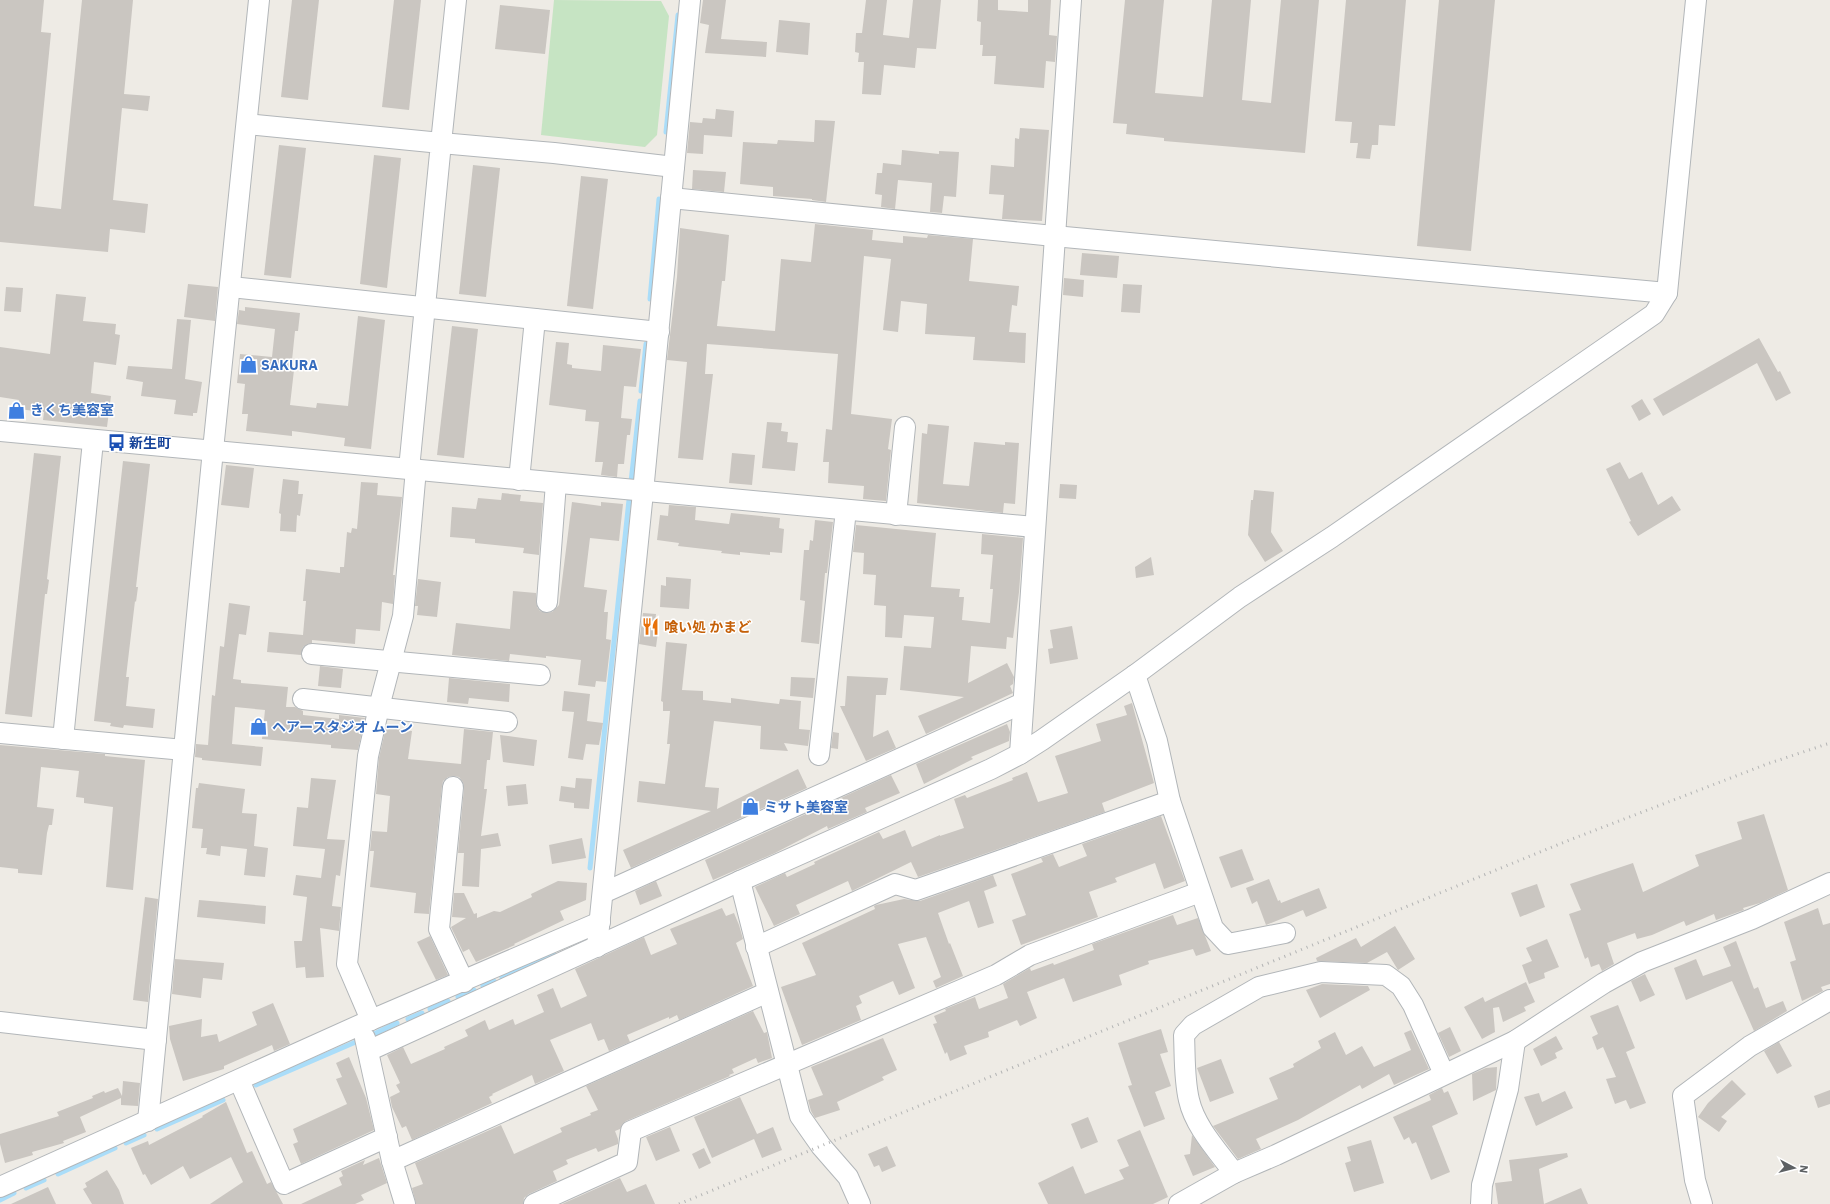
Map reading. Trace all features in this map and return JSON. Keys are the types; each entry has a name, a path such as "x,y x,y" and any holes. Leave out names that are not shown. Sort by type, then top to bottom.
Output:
{"street":[{"path":"148,1121 213,450 231,287 259,0"},
{"path":"405,1204 392,1161 368,1051 366,1022 347,964 368,756 379,707 404,616 412,469 425,308 456,0"},
{"path":"597,947 659,332 690,0"},
{"path":"1020,754 1034,527 1071,0"},
{"path":"368,1051 740,881 991,769 1020,754 1135,675 1240,597 1332,537 1654,314 1667,292 1696,0"},
{"path":"247,124 554,153 674,167"},
{"path":"671,198 1054,236 1667,292"},
{"path":"231,287 659,332"},
{"path":"519,480 535,319"},
{"path":"896,515 905,427"},
{"path":"0,431 93,441 213,450 643,492 1034,527"},
{"path":"63,739 93,441"},
{"path":"547,602 556,483"},
{"path":"819,755 846,510"},
{"path":"312,654 392,660 540,675"},
{"path":"1135,675 1157,741 1170,800 1213,928 1228,944 1284,933"},
{"path":"303,699 507,722"},
{"path":"603,893 1023,703"},
{"path":"0,733 184,750"},
{"path":"453,787 439,929 464,982"},
{"path":"756,947 895,884 916,890 1170,800"},
{"path":"740,881 800,1116 821,1146 848,1177 860,1204"},
{"path":"1180,1204 1234,1173 1276,1155 1515,1041 1604,983 1642,962 1752,919 1830,883"},
{"path":"534,1204 627,1162 631,1131 786,1063 996,975 1030,955 1200,892"},
{"path":"0,1187 366,1022 464,982 600,922"},
{"path":"1234,1173 1198,1122 1189,1101 1184,1035 1193,1025 1259,987 1321,972 1386,976 1401,986 1413,1005 1444,1074"},
{"path":"392,1161 768,992"},
{"path":"1702,1204 1695,1180 1683,1096 1750,1046 1830,1000"},
{"path":"0,1022 156,1040"},
{"path":"1481,1204 1482,1184 1508,1089 1515,1041"},
{"path":"239,1080 284,1184 387,1137"}],"green space":[{"path":"554,0 661,1 669,16 657,135 645,147 541,135"}],"building":[{"path":"0,0 44,0 41,32 51,33 34,206 61,209 82,0 133,0 124,94 150,96 148,111 122,108 113,200 148,204 145,233 110,229 108,252 0,242"},
{"path":"292,0 319,0 308,100 281,97"},
{"path":"394,0 421,0 409,110 382,107"},
{"path":"703,0 726,0 721,39 767,42 766,57 705,53 709,25 700,23"},
{"path":"866,0 887,0 883,35 909,38 913,0 941,0 936,49 917,48 915,68 884,65 881,95 862,94 864,62 858,62 859,53 855,52 856,33 862,33"},
{"path":"978,0 998,0 998,10 1028,12 1028,0 1051,0 1049,35 1057,36 1055,62 1046,61 1044,88 994,84 996,56 982,56 983,45 980,45 981,22 977,21"},
{"path":"1125,0 1164,0 1155,93 1203,97 1212,0 1251,0 1242,100 1271,103 1281,0 1319,0 1305,153 1164,141 1164,138 1126,134 1127,124 1113,123"},
{"path":"1346,0 1406,0 1395,126 1379,125 1378,145 1372,145 1370,159 1356,158 1358,143 1350,143 1352,122 1335,121"},
{"path":"1439,0 1495,0 1471,251 1417,246"},
{"path":"500,5 550,10 545,54 495,49"},
{"path":"779,20 810,23 808,55 776,52"},
{"path":"716,109 734,111 732,137 704,135 703,154 687,153 690,122 702,123 703,118 715,119"},
{"path":"815,120 835,121 826,202 812,199 773,196 773,187 740,184 743,142 777,144 778,140 814,142"},
{"path":"1020,128 1049,130 1042,221 1002,219 1004,195 989,194 991,165 1014,167 1015,138 1019,139"},
{"path":"279,145 306,148 291,278 264,275"},
{"path":"902,150 939,154 939,151 959,152 956,197 944,196 942,213 930,212 932,183 898,180 895,209 881,207 882,195 875,194 877,173 882,173 883,163 901,165"},
{"path":"374,155 401,158 387,288 360,284"},
{"path":"473,165 500,168 486,297 459,294"},
{"path":"693,170 726,172 724,192 692,189"},
{"path":"581,176 608,179 593,309 567,306"},
{"path":"815,224 873,230 872,240 903,243 903,236 927,238 928,235 973,239 969,281 1019,286 1017,306 1012,305 1009,332 1026,333 1025,363 973,360 975,337 925,334 927,304 901,301 898,332 883,330 891,259 864,256 851,414 892,419 888,449 891,450 886,501 863,499 864,486 828,483 829,462 823,462 826,429 832,430 838,354 707,344 705,374 713,374 703,460 678,458 687,362 667,360 677,277 680,228 729,235 725,281 722,281 717,326 775,331 781,259 811,262"},
{"path":"1082,253 1119,256 1117,278 1080,275"},
{"path":"1064,278 1084,280 1083,297 1063,295"},
{"path":"188,284 218,287 215,321 184,317"},
{"path":"1123,284 1142,285 1140,313 1121,312"},
{"path":"6,287 23,288 21,312 4,311"},
{"path":"56,294 86,297 83,321 116,324 115,334 120,335 116,365 94,362 91,393 111,396 107,427 43,420 44,412 18,409 19,400 0,397 0,347 50,354"},
{"path":"245,307 300,313 298,331 295,331 291,370 294,370 290,405 316,408 317,403 348,406 358,316 385,320 371,449 344,446 345,438 292,431 292,436 246,431 248,414 242,414 245,384 237,383 240,354 272,357 275,329 237,324 239,310 245,311"},
{"path":"177,319 191,320 185,379 202,382 197,413 193,413 193,416 174,414 176,400 141,396 143,382 126,379 128,366 172,369"},
{"path":"452,326 478,329 464,458 437,455"},
{"path":"1759,338 1778,372 1780,371 1791,393 1776,401 1757,363 1663,416 1653,399"},
{"path":"556,342 569,343 567,364 572,365 572,368 601,371 603,345 641,349 636,387 624,386 621,418 632,419 630,435 627,435 624,464 618,464 617,477 601,475 603,462 595,462 599,422 585,421 586,410 549,405"},
{"path":"1642,399 1651,414 1639,421 1631,406"},
{"path":"767,422 782,423 781,431 788,432 787,442 798,443 795,471 762,468"},
{"path":"928,424 949,426 943,484 969,486 974,442 1005,445 1005,442 1019,443 1015,504 1004,503 1003,513 917,503 922,433 927,434"},
{"path":"34,453 61,456 47,579 49,580 47,594 45,594 32,717 5,714"},
{"path":"732,453 755,455 752,485 729,483"},
{"path":"123,461 150,464 136,587 138,587 126,677 129,677 126,706 155,709 153,728 124,725 123,728 110,726 111,723 94,721"},
{"path":"1620,462 1629,479 1642,472 1658,505 1672,496 1681,510 1638,536 1629,522 1631,521 1606,469"},
{"path":"226,465 254,468 249,508 221,505"},
{"path":"283,479 299,481 298,494 303,494 300,516 297,515 296,532 280,531 281,514 279,513"},
{"path":"361,482 378,483 377,495 402,497 393,575 395,575 393,604 382,602 380,631 356,629 355,644 312,640 312,643 303,647 301,655 267,652 269,632 303,635 306,601 303,601 306,569 340,573 340,567 344,567 347,532 351,533 352,528 357,529"},
{"path":"1060,484 1077,485 1076,499 1059,498"},
{"path":"1254,490 1274,492 1271,532 1283,551 1265,562 1248,535 1251,500 1253,500"},
{"path":"502,493 521,495 520,501 543,503 539,555 523,553 524,548 475,543 475,539 450,537 452,507 476,509 478,498 501,500"},
{"path":"572,502 601,506 601,502 623,504 619,541 590,538 584,587 607,590 604,612 608,612 606,639 611,640 606,682 596,681 595,687 578,685 581,660 510,654 509,661 452,655 456,623 510,629 513,591 536,593 537,607 540,611 546,613 552,612 559,605"},
{"path":"669,505 696,507 695,520 729,524 731,513 780,518 779,528 784,529 782,553 770,552 770,555 740,552 740,555 721,553 722,551 678,546 679,543 657,540 660,515 668,516"},
{"path":"815,520 833,522 827,573 825,573 819,644 801,642 805,601 800,600 804,550 809,550 810,540 813,541"},
{"path":"856,525 936,533 931,587 960,589 959,597 964,597 962,620 990,623 993,589 990,589 993,555 981,554 982,534 1023,538 1019,592 1013,638 1007,637 1006,649 971,646 968,683 1007,663 1014,677 1013,684 1010,686 1013,693 926,734 918,716 964,697 900,690 904,646 931,648 934,617 904,615 902,638 885,637 886,606 874,605 876,575 863,574 864,553 853,552"},
{"path":"1151,557 1154,575 1136,578 1135,567"},
{"path":"666,577 691,579 689,609 660,607 661,585 666,586"},
{"path":"418,579 441,582 437,617 417,615 418,606 415,606"},
{"path":"229,603 250,606 246,635 239,634 233,679 241,680 241,683 288,687 286,707 295,707 303,711 303,715 339,719 339,715 365,718 358,750 331,748 331,745 262,739 265,710 235,707 232,744 263,747 261,766 202,760 202,758 195,757 196,744 208,745 212,695 215,696 220,646 224,647"},
{"path":"643,613 656,614 654,631 658,632 656,647 639,644"},
{"path":"1072,626 1078,659 1050,664 1048,649 1053,648 1050,630"},
{"path":"666,642 687,644 682,690 703,691 703,700 731,703 731,698 779,704 780,699 801,701 799,729 810,730 808,746 784,743 788,751 760,749 761,726 714,721 705,787 719,788 717,809 798,769 807,788 631,868 623,850 711,811 637,802 639,781 665,784 670,744 667,744 670,711 663,711 663,702 661,701"},
{"path":"320,666 343,669 341,688 318,686"},
{"path":"847,676 888,678 886,695 876,695 873,737 888,730 896,748 866,761 840,706 845,706"},
{"path":"791,677 815,678 813,698 790,696"},
{"path":"449,678 510,684 509,702 469,698 468,704 447,702"},
{"path":"564,691 590,694 587,721 603,723 599,745 586,744 583,760 568,758 574,712 562,711"},
{"path":"1132,703 1154,783 1102,803 1105,812 918,877 911,862 852,891 848,881 796,905 800,914 774,926 755,887 785,873 787,877 815,864 814,862 879,832 883,839 905,830 912,847 940,835 964,828 954,799 965,795 967,798 1013,780 1012,778 1027,772 1038,802 1068,793 1055,756 1101,741 1096,724 1127,715 1124,706"},
{"path":"1007,724 1010,732 1009,741 971,757 973,759 924,784 916,764"},
{"path":"386,727 412,731 408,759 461,764 464,729 493,732 490,760 487,760 484,789 487,789 481,836 498,833 501,846 481,849 479,887 462,886 464,853 458,853 464,788 463,782 459,777 454,776 448,777 443,781 429,914 414,913 416,893 370,887 374,851 370,851 372,831 387,832 390,796 376,794 379,758"},
{"path":"833,732 839,733 838,749 831,748"},
{"path":"500,735 537,740 534,766 503,762"},
{"path":"0,745 105,754 105,756 145,760 133,890 106,887 113,807 84,803 84,798 76,797 79,771 41,767 37,807 54,809 52,825 49,825 47,833 42,875 18,873 18,869 0,867"},
{"path":"891,775 900,793 865,808 867,812 828,829 827,826 775,853 713,880 705,860"},
{"path":"311,778 336,780 327,839 345,840 340,876 336,875 332,906 341,907 339,931 320,928 324,977 306,978 305,967 296,968 294,941 302,941 307,897 293,895 296,875 321,878 325,849 293,846 297,807 308,808"},
{"path":"576,778 592,779 589,809 574,808 574,803 559,801 561,786 575,788"},
{"path":"199,783 245,789 242,813 257,814 254,846 268,848 265,877 244,875 247,849 221,846 220,856 206,854 207,848 201,848 203,829 192,828 196,788 198,788"},
{"path":"526,784 528,804 508,806 506,786"},
{"path":"1764,814 1788,890 1760,903 1743,908 1744,910 1716,920 1714,914 1686,926 1684,921 1652,935 1637,939 1635,933 1607,943 1614,964 1602,971 1599,964 1591,967 1588,957 1585,959 1569,914 1581,910 1570,884 1633,863 1643,892 1699,866 1695,855 1742,839 1737,822"},
{"path":"1161,816 1185,881 1164,889 1155,863 1115,878 1117,882 1089,892 1098,917 1021,945 1012,920 1026,915 1011,874 1043,862 1041,858 1053,854 1059,867 1087,856 1082,844"},
{"path":"582,838 586,858 552,864 549,845"},
{"path":"1242,849 1254,880 1231,888 1219,857"},
{"path":"993,875 997,886 984,891 994,923 978,928 969,901 938,913 949,944 950,943 963,976 936,988 933,981 941,977 926,937 898,944 915,988 899,995 893,981 859,996 862,1003 856,1006 861,1020 802,1045 781,987 816,975 802,943 875,909 874,906 876,905 904,899 920,901"},
{"path":"1269,879 1278,901 1280,900 1281,903 1319,888 1327,908 1306,917 1303,910 1266,925 1257,901 1252,904 1246,888"},
{"path":"558,881 587,883 586,900 560,911 564,920 514,944 515,945 476,962 469,949 463,952 451,927 466,918 452,917 454,893 464,893 474,914 477,913 477,918 494,911 500,912 532,897 531,894"},
{"path":"656,881 662,896 640,905 635,891"},
{"path":"1537,884 1545,907 1520,917 1511,893"},
{"path":"145,897 158,899 148,1002 133,1000"},
{"path":"199,900 266,906 265,924 197,917"},
{"path":"722,908 726,916 734,913 739,925 743,939 736,943 753,986 679,1020 677,1015 669,1019 669,1017 627,1035 630,1042 609,1051 604,1039 598,1041 591,1023 550,1040 564,1071 535,1084 532,1075 492,1094 493,1095 489,1097 492,1103 412,1140 406,1126 402,1128 392,1107 390,1097 400,1092 396,1085 400,1083 387,1055 403,1047 411,1064 445,1049 444,1047 468,1036 465,1030 485,1020 489,1030 513,1019 515,1025 544,1012 537,995 553,988 561,1008 587,996 575,969 644,937 651,955 677,944 670,929"},
{"path":"1818,908 1823,925 1830,923 1830,984 1821,987 1823,991 1802,1001 1790,962 1796,960 1784,922"},
{"path":"1173,915 1177,925 1198,918 1211,951 1196,956 1193,949 1148,961 1149,964 1119,975 1122,985 1073,1002 1064,978 1027,992 1037,1018 1020,1026 1017,1020 988,1032 989,1037 964,1046 967,1054 950,1061 947,1052 945,1054 933,1024 937,1023 934,1016 946,1011 945,1009 975,997 979,1009 1008,998 1003,984 1030,968 1031,971 1053,963 1054,965 1094,950 1092,944"},
{"path":"1395,926 1415,959 1398,970 1387,952 1367,963 1317,961 1316,958 1356,938 1361,947"},
{"path":"430,936 448,975 436,980 417,942"},
{"path":"1547,939 1559,967 1544,973 1545,978 1529,984 1522,965 1532,961 1526,948"},
{"path":"1736,941 1754,989 1758,987 1766,1008 1783,1001 1787,1011 1754,1031 1732,981 1686,1000 1674,968 1696,959 1703,976 1731,966 1723,947"},
{"path":"175,959 224,963 222,980 203,978 201,998 172,994"},
{"path":"1645,974 1655,995 1640,1002 1631,981"},
{"path":"1526,982 1535,1002 1524,1007 1526,1011 1503,1022 1499,1007 1493,1008 1495,1032 1482,1039 1464,1007 1483,997 1485,1002"},
{"path":"1322,984 1368,986 1370,990 1320,1018 1306,990"},
{"path":"273,1003 290,1044 274,1051 272,1045 224,1066 224,1069 183,1081 170,1039 169,1026 202,1019 201,1037 217,1034 219,1042 257,1025 252,1012"},
{"path":"1618,1005 1635,1048 1626,1052 1646,1103 1630,1109 1626,1100 1615,1104 1606,1079 1616,1077 1603,1047 1597,1050 1592,1037 1598,1034 1590,1016"},
{"path":"753,1011 764,1033 767,1032 772,1058 758,1063 756,1058 732,1069 734,1073 729,1075 730,1076 626,1121 620,1129 615,1131 618,1144 598,1152 596,1148 566,1160 568,1164 553,1171 557,1181 529,1194 524,1198 523,1204 416,1204 412,1188 423,1184 415,1163 501,1125 514,1154 562,1132 560,1128 591,1115 590,1113 598,1110 586,1086"},
{"path":"1450,1027 1461,1051 1449,1057 1438,1033"},
{"path":"1161,1029 1168,1052 1160,1054 1171,1086 1155,1092 1165,1119 1144,1127 1128,1086 1132,1085 1118,1043"},
{"path":"1411,1030 1429,1069 1394,1085 1389,1074 1362,1089 1360,1085 1298,1120 1256,1139 1261,1149 1238,1159 1213,1126 1278,1099 1269,1078 1294,1067 1293,1064 1321,1048 1318,1041 1335,1032 1346,1055 1362,1046 1374,1067 1411,1050 1404,1033"},
{"path":"1556,1036 1563,1049 1555,1053 1557,1058 1541,1066 1533,1049"},
{"path":"883,1038 897,1070 882,1077 884,1080 837,1102 840,1110 815,1118 808,1100 823,1095 811,1067"},
{"path":"1779,1042 1792,1066 1777,1074 1764,1051"},
{"path":"349,1057 366,1098 374,1130 301,1164 293,1144 298,1142 293,1129 347,1104 336,1079 342,1077 336,1063"},
{"path":"1221,1059 1234,1093 1210,1102 1197,1068"},
{"path":"1497,1067 1496,1090 1473,1101 1472,1074 1486,1068"},
{"path":"1732,1080 1746,1094 1721,1117 1727,1121 1719,1132 1698,1117 1708,1103"},
{"path":"123,1081 140,1083 138,1106 121,1105 121,1098 80,1117 86,1132 63,1141 64,1143 32,1152 33,1155 5,1163 0,1144 0,1134 59,1116 57,1112 93,1098 92,1096 104,1091 105,1093 118,1088 122,1096"},
{"path":"1442,1088 1444,1093 1448,1091 1458,1114 1432,1126 1450,1172 1431,1180 1416,1142 1412,1144 1409,1137 1404,1140 1393,1117 1431,1100 1429,1095"},
{"path":"1830,1090 1830,1104 1818,1108 1814,1096"},
{"path":"1565,1091 1573,1108 1536,1126 1524,1097 1539,1093 1542,1102"},
{"path":"740,1097 757,1134 773,1127 782,1150 762,1158 754,1139 712,1158 694,1117"},
{"path":"226,1102 247,1153 252,1151 267,1184 271,1182 283,1204 210,1204 243,1182 231,1157 190,1179 183,1166 151,1185 145,1174 143,1175 131,1148 148,1141 149,1145 203,1117 202,1116"},
{"path":"1088,1117 1098,1142 1081,1149 1071,1124"},
{"path":"670,1127 680,1151 656,1161 646,1137"},
{"path":"1140,1130 1168,1197 1153,1204 1048,1204 1038,1183 1073,1166 1085,1194 1124,1179 1119,1170 1129,1166 1117,1140"},
{"path":"1192,1135 1215,1167 1193,1176 1184,1155 1190,1154"},
{"path":"1371,1140 1384,1183 1354,1192 1345,1163 1351,1161 1347,1147"},
{"path":"887,1146 896,1166 882,1172 879,1165 874,1167 868,1154"},
{"path":"704,1148 711,1163 699,1169 692,1154"},
{"path":"1567,1153 1568,1157 1539,1169 1544,1204 1498,1204 1495,1183 1512,1181 1509,1160"},
{"path":"379,1158 387,1183 361,1195 364,1200 355,1204 301,1204 342,1185 339,1178 343,1176 341,1171 365,1160 363,1165"},
{"path":"107,1170 119,1190 124,1204 92,1204 83,1189 87,1187 85,1183"},
{"path":"620,1178 627,1192 646,1184 655,1204 562,1204"},
{"path":"48,1187 56,1204 11,1204"},
{"path":"1581,1188 1588,1204 1544,1204"}],"waterway":[{"path":"666,132 678,15"},
{"path":"650,299 659,199"},
{"path":"641,391 646,344"},
{"path":"631,482 640,401"},
{"path":"590,868 629,500"},
{"path":"502,978 554,955"},
{"path":"483,986 494,981"},
{"path":"458,997 474,990"},
{"path":"430,1009 448,1001"},
{"path":"408,1019 422,1013"},
{"path":"374,1034 397,1023"},
{"path":"256,1085 358,1041"},
{"path":"157,1129 223,1100"},
{"path":"126,1143 144,1135"},
{"path":"58,1174 115,1148"},
{"path":"26,1188 44,1180"},
{"path":"0,1200 14,1193"}],"railway":[{"path":"679,1204 1567,841 1767,764 1830,743"}],"place":[{"name":"SAKURA","path":"248,365"},
{"name":"きくち美容室","path":"17,410"},
{"name":"新生町","path":"116,443"},
{"name":"喰い処 かまど","path":"651,627"},
{"name":"ヘアースタジオ ムーン","path":"259,727"},
{"name":"ミサト美容室","path":"751,807"}]}
